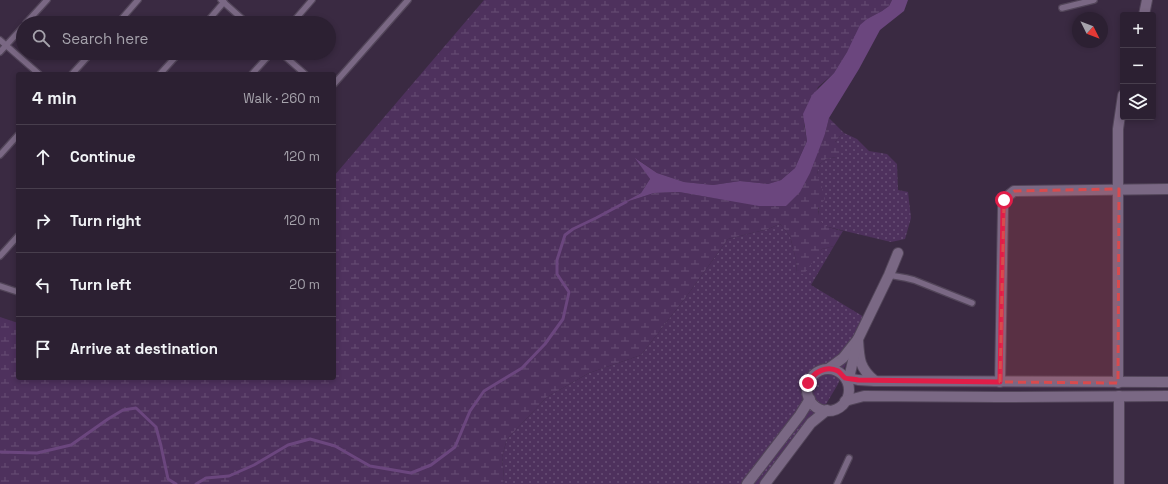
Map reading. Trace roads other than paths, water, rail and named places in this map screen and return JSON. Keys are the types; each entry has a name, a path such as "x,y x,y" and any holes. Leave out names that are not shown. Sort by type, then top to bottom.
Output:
{"street":[{"path":"1145,12 1147,0"},
{"path":"1118,383 1118,129 1120,115"},
{"path":"1000,382 1003,208 1004,200 1008,195 1014,191 1168,189"},
{"path":"898,253 858,339 847,378 849,389 845,401 839,407 831,410 818,408 810,399 807,391 808,383 816,373 824,369 836,371 847,378 875,381 1168,382"},
{"path":"858,339 862,367 875,381"},
{"path":"828,369 843,358 858,339"},
{"path":"845,401 864,396 1168,396"},
{"path":"1119,396 1120,484"},
{"path":"747,484 800,415 810,399"},
{"path":"765,484 811,423 826,410"}],"lane":[{"path":"32,16 47,0"},
{"path":"124,16 138,0"},
{"path":"298,16 312,0"},
{"path":"336,82 408,0"},
{"path":"1062,8 1094,0"},
{"path":"211,16 223,1 239,16"},
{"path":"0,52 16,35"},
{"path":"0,40 16,54"},
{"path":"22,60 37,72"},
{"path":"74,72 85,60"},
{"path":"162,72 173,60"},
{"path":"254,72 265,60"},
{"path":"289,60 303,72"},
{"path":"0,155 16,137"},
{"path":"0,256 16,238"},
{"path":"889,275 914,280 972,303"},
{"path":"0,286 16,291"},
{"path":"838,484 849,458"}],"waterway":[{"path":"196,484 206,478 229,476 254,465 288,445 310,439 335,446 370,466 411,473 431,465 455,447 470,411 484,391 522,368 545,344 563,319 569,292 557,274 557,260 565,235 573,229 626,202"},
{"path":"0,452 37,453 71,445 123,410 136,408 156,427 168,479 176,484"}]}
